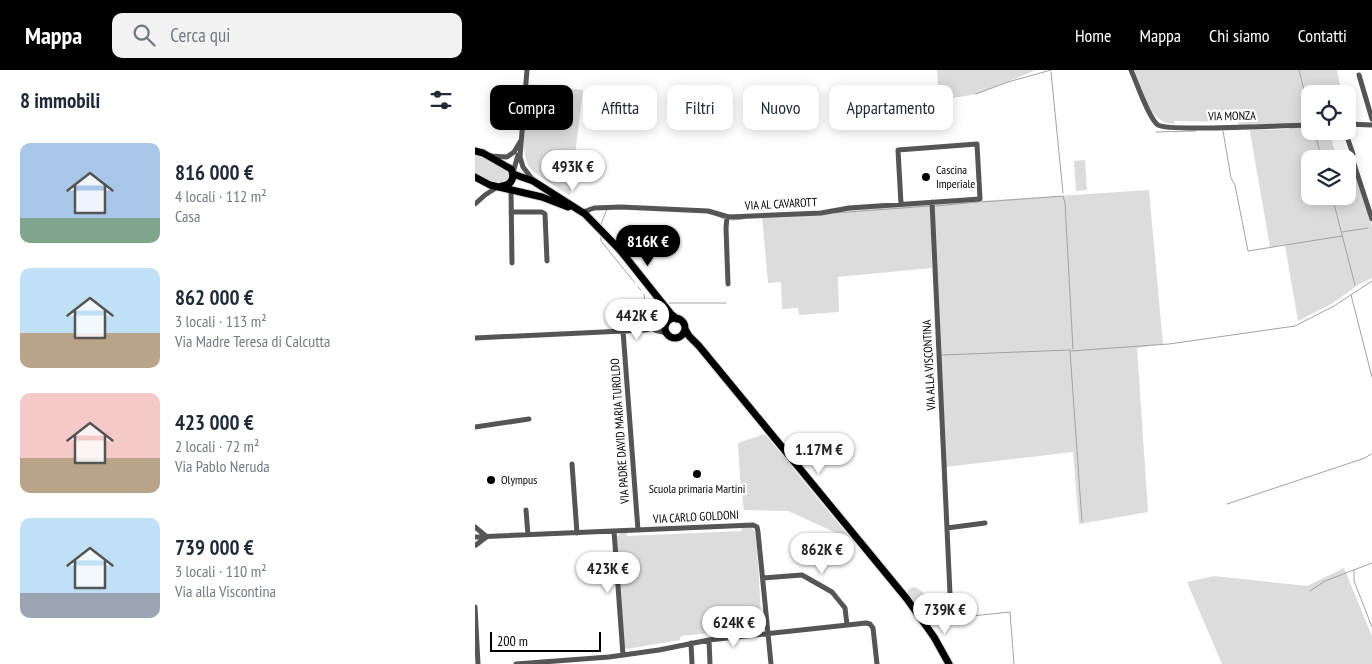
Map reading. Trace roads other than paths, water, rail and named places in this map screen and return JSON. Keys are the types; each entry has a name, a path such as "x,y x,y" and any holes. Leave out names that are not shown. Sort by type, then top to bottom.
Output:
{"main road":[{"path":"480,152 509,167 513,174 509,184 499,186"},
{"path":"513,174 533,181 583,212 620,250 671,315 683,322 689,336 907,599 949,664"},
{"path":"475,177 488,184 556,201 596,224"},
{"path":"660,299 666,315 666,327 670,337 686,338 699,346"},
{"path":"666,327 671,319 677,318"},
{"path":"678,337 685,329"}],"street":[{"path":"480,152 502,158 510,155 519,145 527,70"},
{"name":"VIA MONZA","path":"1131,70 1151,116 1156,123 1168,128 1301,125"},
{"path":"1359,75 1372,119"},
{"path":"1356,124 1372,125"},
{"path":"521,132 522,164 533,181"},
{"path":"1348,140 1353,154 1352,158 1372,219"},
{"path":"513,174 521,144"},
{"name":"VIA AL CAVAROTT","path":"583,212 594,208 621,207 708,210 727,217 821,213 849,208 981,199 977,144 898,150 901,204"},
{"path":"475,204 499,186"},
{"path":"511,190 512,263"},
{"name":"VIA ALLA VISCONTINA","path":"921,618 951,616 932,202"},
{"path":"511,212 542,212 545,214 547,261"},
{"path":"727,217 728,284"},
{"path":"475,338 650,330 666,327"},
{"name":"VIA PADRE DAVID MARIA TUROLDO","path":"623,331 637,530"},
{"path":"475,426 529,419"},
{"path":"572,464 577,533"},
{"path":"527,510 528,536"},
{"path":"947,528 985,523"},
{"name":"VIA CARLO GOLDONI","path":"488,537 753,525 758,530 771,664"},
{"path":"475,527 488,537 475,543"},
{"path":"614,531 623,655"},
{"path":"763,578 803,575 832,592 845,608 847,625"},
{"path":"475,606 477,661 485,664"},
{"path":"517,664 602,658 709,640 865,623 870,624 873,629 877,664"},
{"path":"709,640 710,664"},
{"path":"691,643 692,664"},
{"path":"602,658 603,664"}],"waterway":[{"path":"976,94 1008,82 1051,70"},
{"path":"1299,70 1303,85"},
{"path":"1051,72 1063,193"},
{"path":"1156,132 1196,131"},
{"path":"1223,131 1231,178 1235,185 1248,251 1342,236"},
{"path":"1317,140 1319,150"},
{"path":"982,202 1063,196 1065,203 1073,349"},
{"path":"935,206 979,202"},
{"path":"1334,205 1355,285"},
{"path":"835,213 929,206"},
{"path":"601,224 607,209"},
{"path":"718,216 724,219"},
{"path":"731,220 743,219"},
{"path":"1342,232 1368,228"},
{"path":"601,236 601,241 635,283"},
{"path":"1082,522 1070,351 1169,344 1295,326 1334,306 1372,281"},
{"path":"638,287 641,290"},
{"path":"617,303 645,303 644,294"},
{"path":"1351,295 1372,377"},
{"path":"669,303 726,303"},
{"path":"942,355 1070,350"},
{"path":"1227,504 1365,458 1371,454"},
{"path":"1310,591 1325,581 1372,563"},
{"path":"1354,570 1354,581 1372,627"},
{"path":"953,618 1010,612 1014,664"}],"place":[{"name":"Cascina Imperiale","path":"926,177"},
{"name":"Scuola primaria Martini","path":"697,474"},
{"name":"Olympus","path":"491,480"}]}
